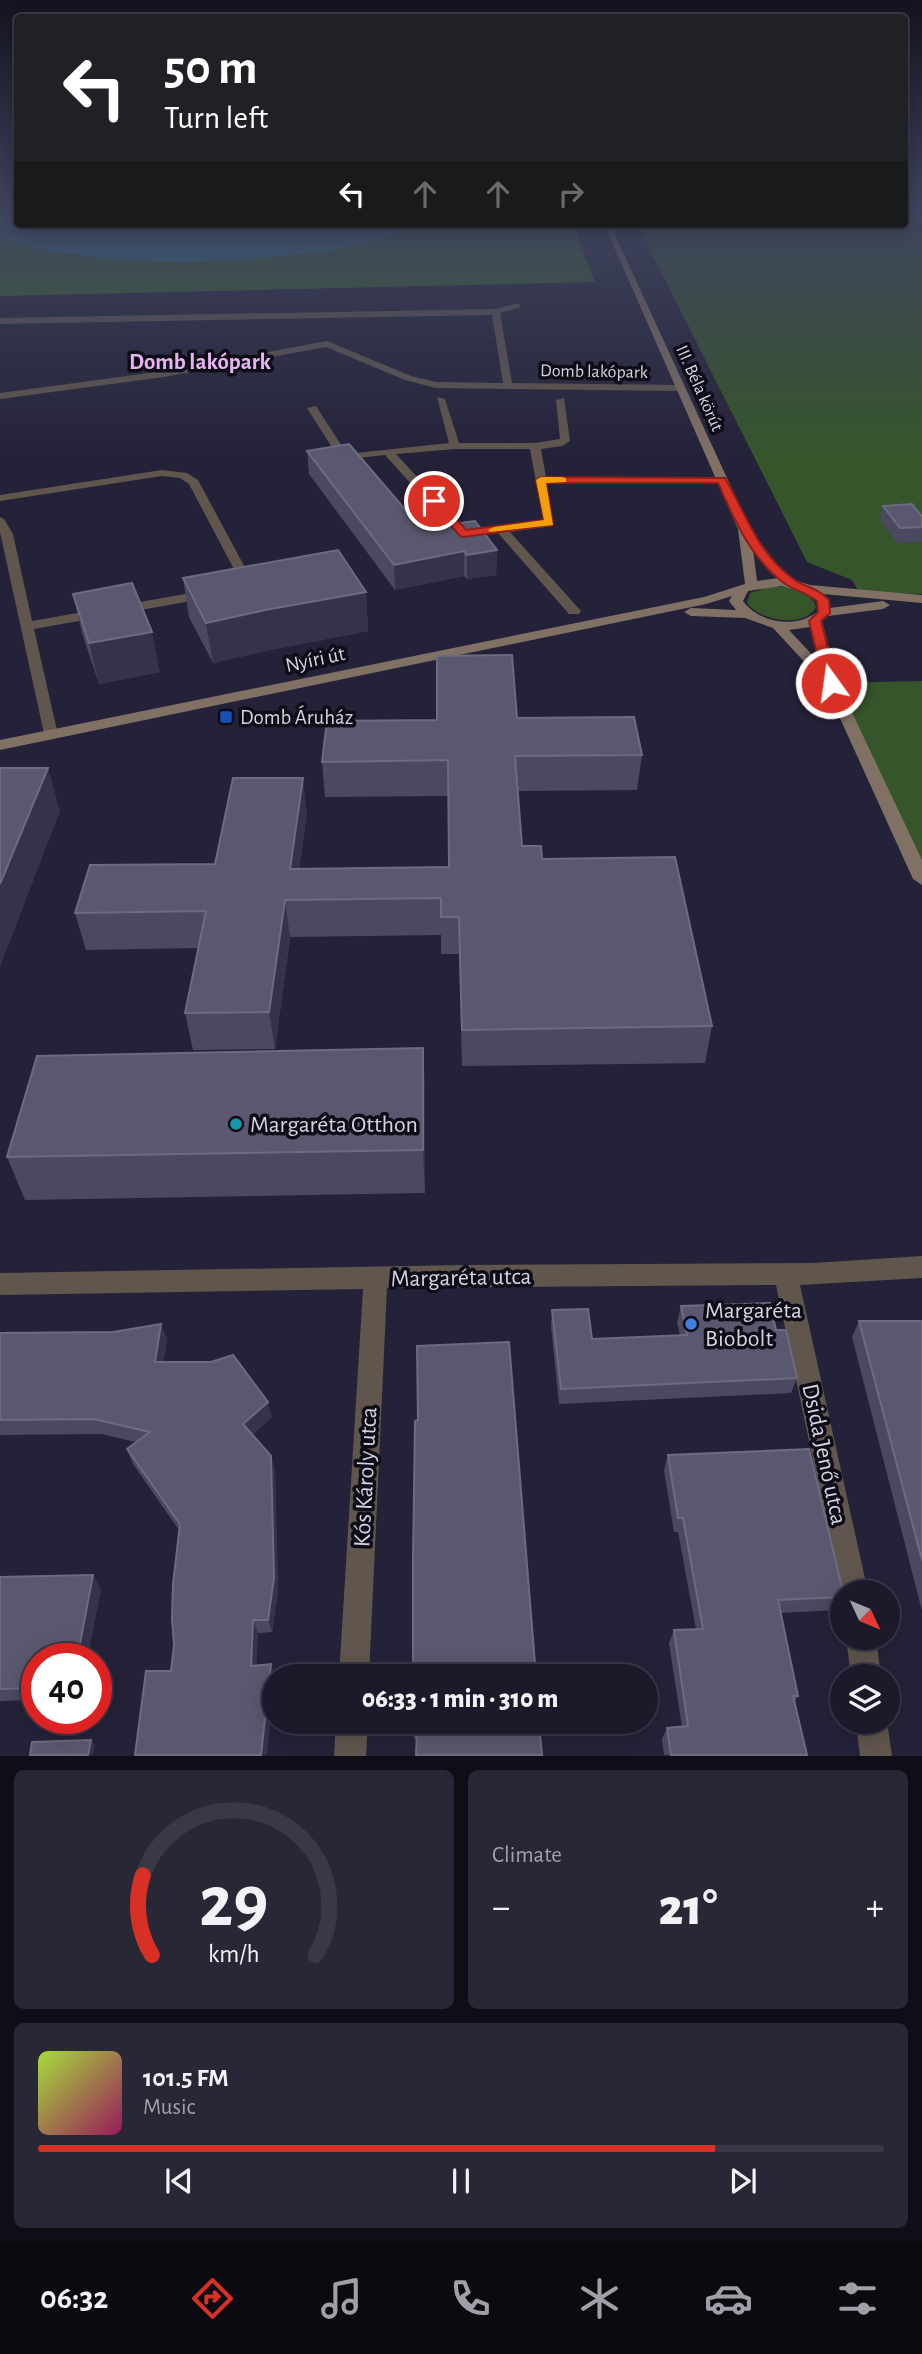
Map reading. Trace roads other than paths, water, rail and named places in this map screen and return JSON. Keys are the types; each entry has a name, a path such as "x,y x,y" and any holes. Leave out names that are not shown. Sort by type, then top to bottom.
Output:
{"street":[{"name":"III. Béla körút","path":"637,291 744,529 771,565 790,583"},
{"name":"Domb lakópark","path":"0,321 322,330 496,312 519,305"},
{"path":"496,312 508,386"},
{"name":"Domb lakópark","path":"0,396 164,374 322,330 422,382 447,386 681,388"},
{"path":"440,398 454,446"},
{"path":"312,408 344,458 454,446 558,444 565,441 561,400"},
{"path":"388,452 463,534 550,523 535,446"},
{"path":"0,498 162,473 183,475 194,482 243,575 241,583 224,591 26,626"},
{"path":"541,480 722,480"},
{"path":"0,521 7,534 50,735"},
{"path":"501,529 574,611"},
{"name":"III. Béla körút","path":"744,529 747,586 736,601 746,614"},
{"name":"Nyíri út","path":"0,745 706,600 747,586 776,581 790,583"},
{"path":"790,583 808,589 922,600"},
{"path":"808,589 823,600 820,617 831,683 922,879"},
{"path":"776,624 791,625 820,617 922,600"},
{"name":"Nyíri út","path":"638,614 710,611 746,614 776,624"},
{"path":"776,624 831,683"},
{"name":"Margaréta utca","path":"0,1284 786,1274 922,1267"},
{"name":"Dsida Jenő utca","path":"786,1274 851,1580"},
{"name":"Kós Károly utca","path":"355,1664 376,1278"},
{"path":"350,1755 351,1734"},
{"path":"873,1734 876,1755"}],"place":[{"name":"Domb Áruház","path":"226,717"},
{"name":"Margaréta Otthon","path":"236,1124"},
{"name":"Margaréta Biobolt","path":"691,1324"}],"district":[{"name":"Domb lakópark","path":"200,361"}]}
